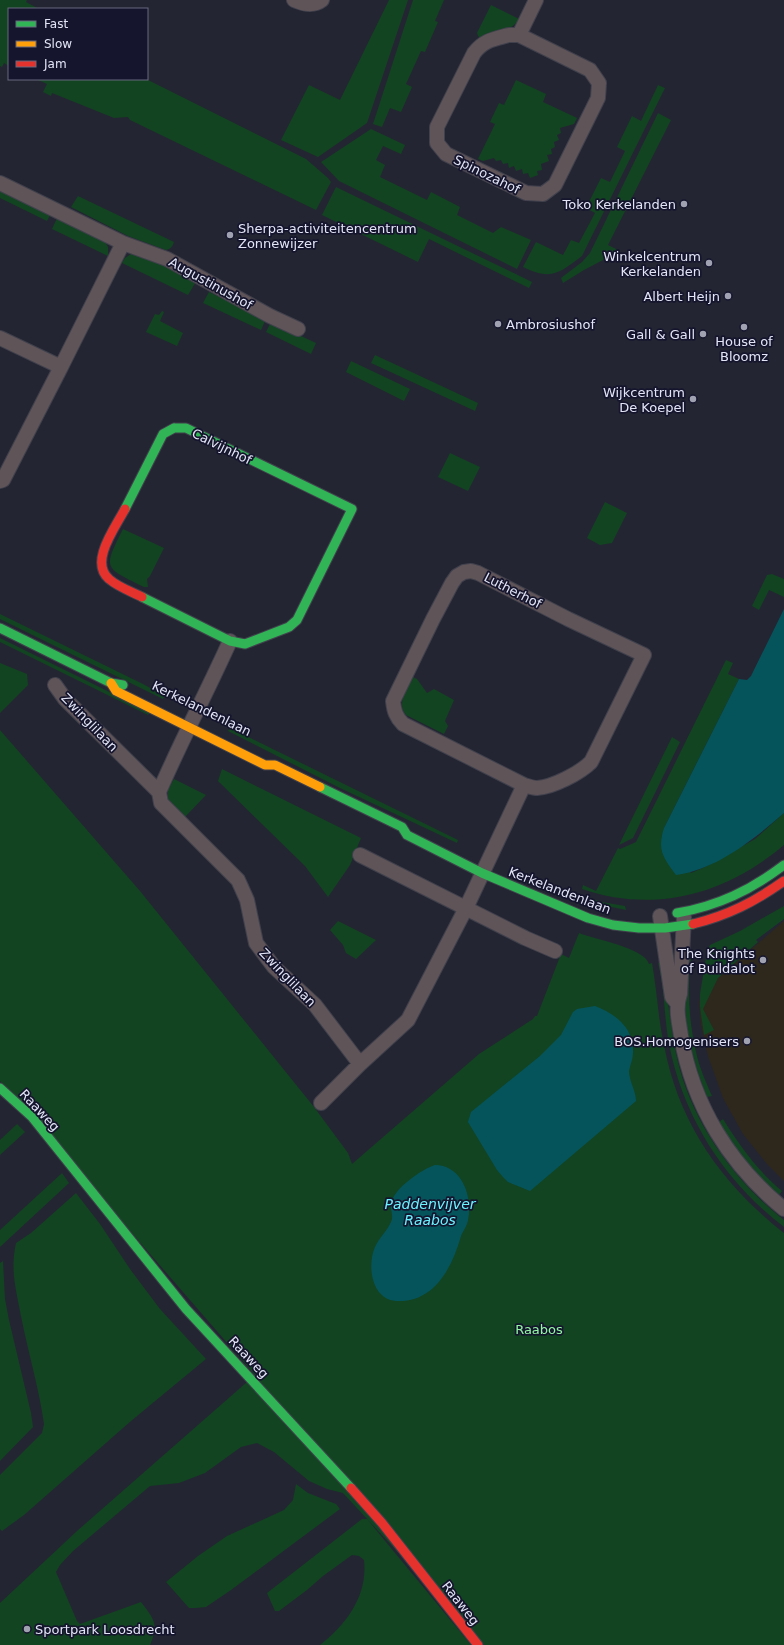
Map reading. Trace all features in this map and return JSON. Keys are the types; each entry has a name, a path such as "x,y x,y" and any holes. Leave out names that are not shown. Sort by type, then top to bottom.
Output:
{"street":[{"path":"294,0 310,5 318,3 322,0"},
{"path":"519,35 536,0"},
{"name":"Spinozahof","path":"509,35 519,35 590,70 599,83 598,98 555,184 543,194 526,193 446,154 437,143 437,127 474,53 480,45 509,35"},
{"name":"Augustinushof","path":"0,183 123,243 167,259 270,316 298,329"},
{"path":"0,481 3,480 123,243"},
{"path":"0,338 61,367"},
{"name":"Calvijnhof","path":"174,428 186,428 352,509 297,620 289,627 245,644 230,642 111,581 104,575 100,567 102,554 163,434 174,428"},
{"name":"Lutherhof","path":"471,571 478,573 568,619 644,655 591,762 582,771 553,784 536,788 524,785 403,724 397,718 394,710 393,702 434,615 452,583 457,576 464,572 471,571"},
{"name":"Kerkelandenlaan","path":"0,628 111,683 120,683 141,693"},
{"path":"159,792 230,642"},
{"name":"Kerkelandenlaan","path":"111,683 116,691 193,721 265,765 275,766 402,827 407,835 486,866 588,918 629,928 659,920 721,917 760,897 784,881"},
{"name":"Zwinglilaan","path":"55,685 65,699 159,792 161,803 238,880 247,900 256,943 274,967 315,1005 360,1064"},
{"path":"270,756 275,766"},
{"path":"321,1103 360,1064 408,1020 466,908 524,785"},
{"name":"Kerkelandenlaan","path":"402,827 409,826 416,829"},
{"path":"360,855 555,951"},
{"name":"Kerkelandenlaan","path":"659,920 684,919 713,905 737,896 755,886 784,865"},
{"name":"Kerkelandenlaan","path":"557,894 577,903"},
{"path":"684,919 681,951 680,994 677,1003 682,1044 692,1081 708,1118 740,1166 760,1188 784,1208"},
{"path":"659,920 672,997 677,1003"},
{"name":"Raaweg","path":"0,1088 32,1117 186,1309 331,1465 382,1523 478,1645"}],"shaded area":[{"path":"784,921 784,1181 767,1164 743,1134 723,1098 708,1056 701,1025 699,1003 701,993"}],"green space":[{"path":"0,0 27,0 26,2 37,8 8,8 8,65 4,63 2,67 0,66"},
{"path":"389,0 408,0 367,123 318,157 281,140 309,85 340,100"},
{"path":"413,0 444,0 435,21 438,22 425,52 421,51 406,84 412,87 401,112 390,108 382,127 373,124"},
{"path":"491,5 519,19 515,24 506,30 479,38 477,33"},
{"path":"38,80 148,80 306,159 331,182 316,210 130,120 128,117 114,118 52,93 51,96 43,92 47,84"},
{"path":"516,80 546,94 543,102 577,118 574,124 560,128 561,133 557,135 559,140 554,142 555,147 551,149 552,154 547,155 549,161 541,164 542,170 537,171 538,175 530,178 528,173 523,174 522,169 516,171 514,166 509,168 508,163 503,164 501,160 496,161 494,158 483,161 478,159 495,124 490,122 499,103 504,105"},
{"path":"658,85 665,88 582,256 561,271 555,273 541,274 523,267 536,242 563,255 571,240 579,243 595,213 586,208 601,178 610,182 625,151 617,147 632,116 641,121"},
{"path":"658,113 671,120 608,245 620,251 563,283 561,278 582,262 590,253"},
{"path":"371,129 405,145 401,154 383,146 376,160 385,165 380,177 427,200 431,192 460,207 457,215 493,233 501,227 531,240 517,269 339,181 321,162"},
{"path":"0,186 52,211 47,221 0,198"},
{"path":"336,187 532,282 529,288 429,239 418,262 322,215"},
{"path":"78,196 174,242 173,245 166,250 128,236 71,207"},
{"path":"58,216 102,237 108,247 108,256 52,229"},
{"path":"131,254 142,254 197,280 188,295 122,263 125,258"},
{"path":"209,292 266,319 261,330 203,303"},
{"path":"162,311 164,312 160,321 183,333 177,346 146,332 155,314 159,315"},
{"path":"271,322 316,343 311,354 266,332"},
{"path":"375,355 478,403 475,411 371,363"},
{"path":"351,361 410,389 404,401 346,372"},
{"path":"450,453 480,467 468,491 438,477"},
{"path":"605,502 627,513 612,543 600,545 587,538"},
{"path":"123,529 164,548 147,579 148,587 144,587 121,575 111,566 110,560 112,552"},
{"path":"772,574 784,579 784,597 769,590 759,610 752,606 767,575"},
{"path":"0,614 165,696 163,699 0,619"},
{"path":"0,638 150,712 148,715 0,642"},
{"path":"726,660 733,663 728,674 739,679 664,828 691,873 707,866 755,839 784,813 784,845 762,862 738,876 714,887 689,895 663,899 636,900 609,896 582,889 583,885 596,891 618,848 620,849 636,842"},
{"path":"0,663 27,674 28,685 0,713"},
{"path":"413,677 417,679 427,693 434,689 454,700 445,721 448,726 444,734 406,715 403,710 402,701"},
{"path":"230,728 458,840 457,843 340,788 228,731"},
{"name":"Raabos","path":"0,730 140,891 314,1107 348,1153 352,1164 479,1054 537,1016 561,954 569,958 579,933 629,949 645,958 649,964 652,963 662,1035 671,1074 680,1101 692,1126 706,1150 722,1172 761,1214 784,1233 784,1645 484,1645 343,1493 327,1489 309,1481 274,1452 257,1443 241,1447 205,1473 179,1483 150,1486 73,1551 60,1565 56,1572 77,1621 80,1624 141,1602 154,1622 155,1627 150,1645 0,1645 0,1603 77,1531 255,1375 0,1081"},
{"path":"672,737 680,742 633,838 619,845"},
{"path":"222,769 361,838 350,865 328,897 305,866 218,781"},
{"path":"174,779 206,795 185,817 168,799 168,790"},
{"path":"580,895 602,902 625,906 626,910 583,901 578,898"},
{"path":"784,906 784,919 756,940 758,942 718,978 703,1009 714,1030 704,1035 700,1007 700,994 707,951 710,945 740,931"},
{"path":"338,921 376,940 356,959 346,953 343,945 330,930"},
{"path":"686,959 691,959 689,994 690,1017 694,1041 699,1063 712,1096 707,1097 695,1062 687,1026 685,991"},
{"path":"662,962 677,1058 693,1104 704,1127 717,1148 748,1187 784,1220 784,1227 743,1190 725,1169 696,1122 676,1071 669,1044 662,983 658,963"},
{"path":"723,1119 750,1157 765,1175 782,1191 779,1195 753,1170 738,1152 719,1122"},
{"path":"17,1124 25,1132 0,1155 0,1140"},
{"path":"62,1173 69,1183 0,1247 0,1230"},
{"path":"76,1193 100,1224 130,1269 160,1309 206,1359 131,1421 24,1515 2,1531 0,1529 0,1475 42,1433 44,1424 16,1288 14,1253 16,1243 31,1233"},
{"path":"3,1261 5,1299 33,1427 0,1461 0,1263"},
{"path":"296,1484 308,1493 336,1504 340,1509 206,1607 189,1608 166,1582 198,1556 227,1536 284,1510 293,1500"},
{"path":"362,1519 367,1519 471,1645 320,1645 339,1628 354,1608 359,1597 363,1585 364,1560 359,1556 352,1555 279,1611 275,1611 267,1593"}],"water":[{"path":"784,609 784,813 734,852 706,867 676,875 662,853 661,842 664,828 739,679 747,680 751,676"},
{"path":"595,1006 617,1018 627,1029 633,1044 633,1058 629,1075 636,1101 530,1191 508,1182 497,1170 468,1122 471,1112 540,1056 561,1035 573,1012 577,1009"},
{"name":"Paddenvijver Raabos","path":"435,1165 444,1166 452,1170 459,1176 464,1184 469,1202 467,1224 461,1236 453,1260 440,1281 421,1296 410,1300 396,1301 388,1299 376,1288 373,1280 371,1263 375,1247 391,1222 391,1204 397,1192 416,1175"}],"traffic: fast":[{"path":"142,597 230,641 245,644 289,627 297,620 352,509 186,428 174,428"},
{"path":"125,509 163,434 174,428"},
{"path":"0,628 111,683 123,685"},
{"path":"320,787 402,827 407,835 482,873 588,918 613,925 639,928 665,928 693,924"},
{"path":"677,913 706,906 734,896 772,874 784,865"},
{"path":"0,1088 32,1117 186,1309 351,1488"}],"traffic: slow":[{"path":"111,683 116,691 265,765 275,765 320,787"}],"traffic: jam":[{"path":"125,509 110,535 103,554 102,564 104,572 109,579 121,587 142,597"},
{"path":"693,924 741,907 784,881"},
{"path":"351,1488 382,1523 478,1645"}],"place":[{"name":"Toko Kerkelanden","path":"684,204"},
{"name":"Sherpa-activiteitencentrum Zonnewijzer","path":"230,235"},
{"name":"Winkelcentrum Kerkelanden","path":"709,263"},
{"name":"Albert Heijn","path":"728,296"},
{"name":"Ambrosiushof","path":"498,324"},
{"name":"House of Bloomz","path":"744,327"},
{"name":"Gall & Gall","path":"703,334"},
{"name":"Wijkcentrum De Koepel","path":"693,399"},
{"name":"The Knights of Buildalot","path":"763,960"},
{"name":"BOS.Homogenisers","path":"747,1041"},
{"name":"Sportpark Loosdrecht","path":"27,1629"}]}
